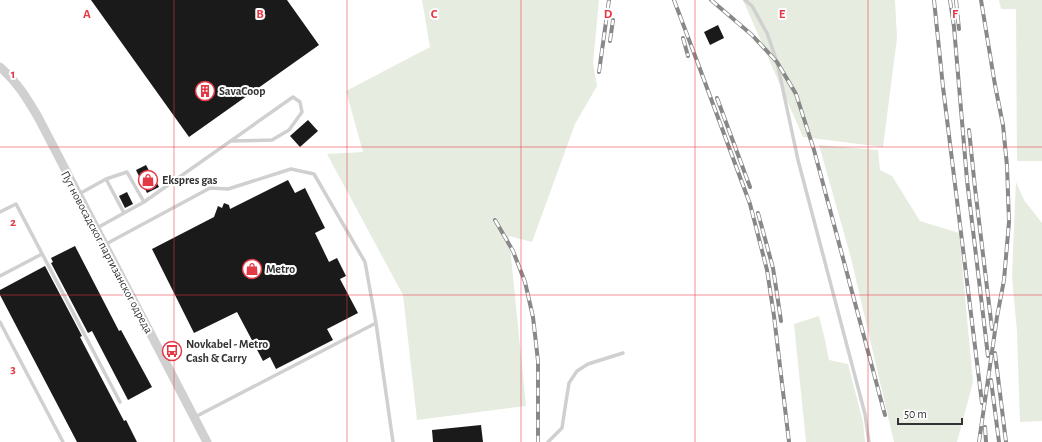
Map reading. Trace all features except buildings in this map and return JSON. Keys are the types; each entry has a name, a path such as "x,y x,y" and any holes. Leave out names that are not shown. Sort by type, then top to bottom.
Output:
{"street":[{"name":"Пут новосадског партизанског одреда","path":"0,67 10,75 21,89 38,117 207,442"}],"lane":[{"path":"745,0 752,6 767,33 777,62 798,160 865,414 869,442"},
{"path":"96,228 144,202 230,141 293,97 300,102 302,112 289,130 272,140 230,141"},
{"path":"104,245 210,188 228,189 292,169 314,174 365,262 376,324 393,442"},
{"path":"78,194 106,179 127,172 144,202"},
{"path":"106,179 124,213"},
{"path":"0,212 16,204 120,402"},
{"path":"0,276 42,254"},
{"path":"0,322 63,442"},
{"path":"194,418 376,324"},
{"path":"548,442 562,428 569,383 577,371 588,364 623,353"}],"shaded area":[{"path":"422,0 599,0 593,63 597,86 575,124 532,242 509,236 526,406 417,420 403,295 327,154 363,152 346,91 430,47"},
{"path":"743,0 895,0 897,38 883,147 803,137"},
{"path":"999,0 1042,0 1042,161 1017,161 1016,9 1001,9"},
{"path":"819,145 878,150 880,170 892,176 920,221 959,233 973,382 957,442 894,442 851,258"},
{"path":"1016,182 1024,200 1042,223 1042,421 1020,422 1017,332 1012,276"},
{"path":"819,316 829,360 848,364 863,422 865,442 806,442 794,324"}],"railway":[{"path":"599,72 609,0"},
{"path":"674,0 750,204 767,270 789,442"},
{"path":"711,0 752,35 777,62 796,94 814,150 885,415"},
{"path":"934,0 943,87 982,403"},
{"path":"950,0 954,27 967,180 988,356"},
{"path":"956,0 959,29"},
{"path":"979,442 997,317 1004,280 1009,222 1007,166 1003,125 981,0"},
{"path":"610,41 613,20"},
{"path":"683,38 688,56"},
{"path":"717,98 750,187"},
{"path":"969,130 992,329"},
{"path":"758,213 773,268 781,321"},
{"path":"495,220 513,251 525,282 533,317 538,361 538,442"},
{"path":"995,353 1006,442"},
{"path":"991,380 999,442"},
{"path":"985,427 986,442"}],"place":[{"name":"SavaCoop","path":"205,91"},
{"name":"Ekspres gas","path":"148,180"},
{"name":"Metro","path":"252,269"},
{"name":"Novkabel - Metro Cash & Carry","path":"172,351"}]}
